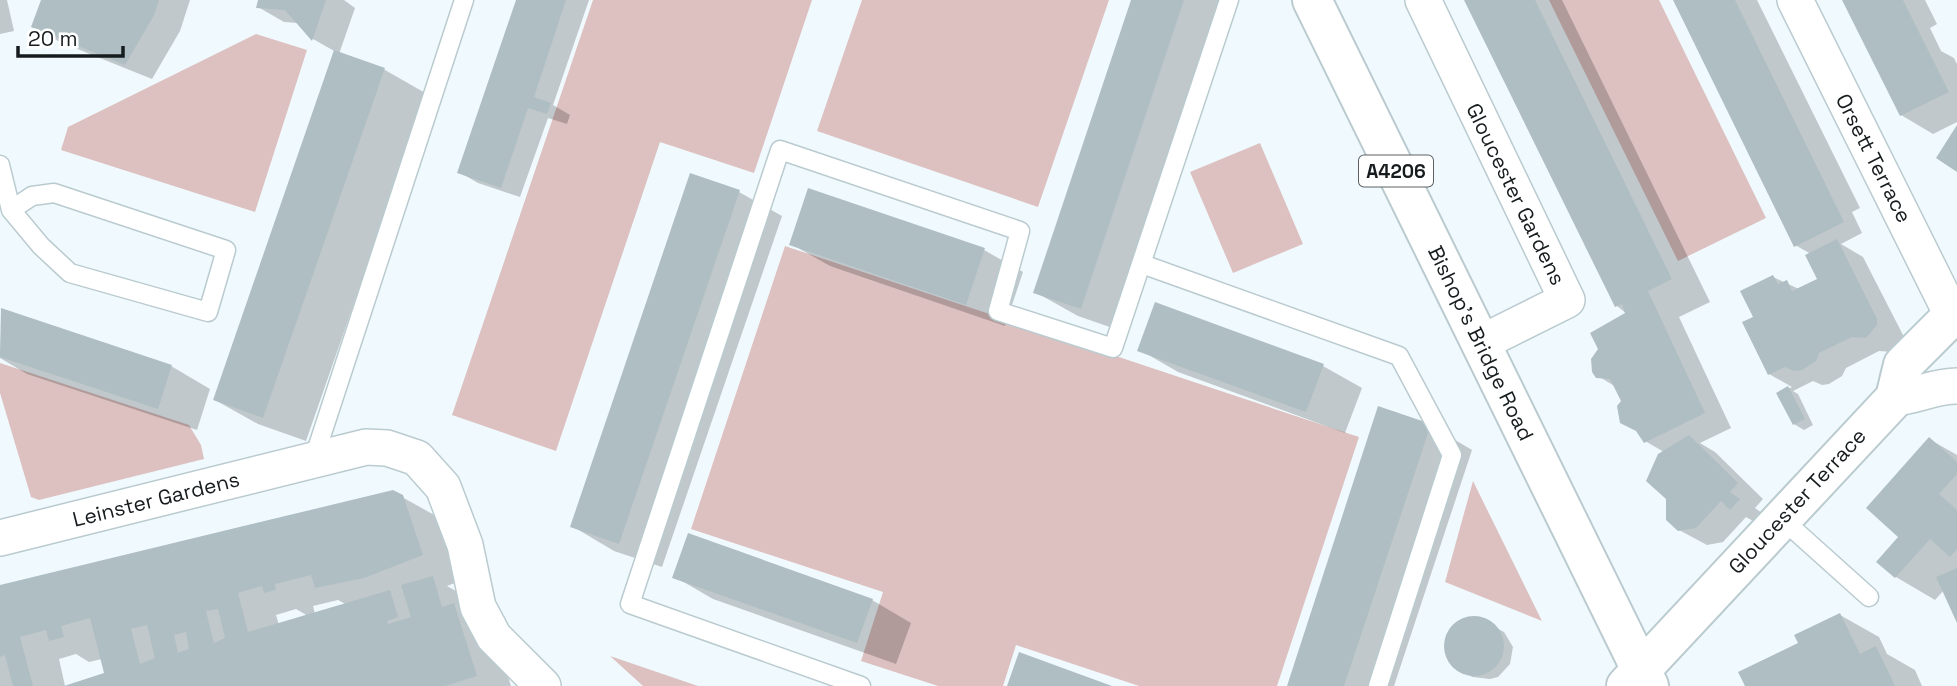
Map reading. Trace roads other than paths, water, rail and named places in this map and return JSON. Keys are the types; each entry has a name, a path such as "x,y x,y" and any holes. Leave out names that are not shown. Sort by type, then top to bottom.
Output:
{"main road":[{"name":"Bishop's Bridge Road","path":"1323,3 1639,681"},
{"name":"Gloucester Terrace","path":"1639,681 1781,518 1895,398 1903,365 1955,313"}],"street":[{"name":"Gloucester Gardens","path":"1423,0 1567,300 1480,343"},
{"name":"Orsett Terrace","path":"1795,0 1955,313"},
{"path":"1895,398 1916,396 1939,386 1957,386"},
{"name":"Leinster Gardens","path":"2,532 366,447 387,448 417,458 443,487 465,545 478,607 494,637 524,679"}],"lane":[{"path":"313,461 464,0"},
{"path":"861,686 629,604 780,150 1020,231 998,311 1113,348 1229,0"},
{"path":"0,165 12,210 41,246 70,273 208,312 226,250 54,193 32,196 12,210"},
{"path":"1142,264 1399,356 1452,455 1377,686"},
{"path":"1781,518 1869,597"}]}
